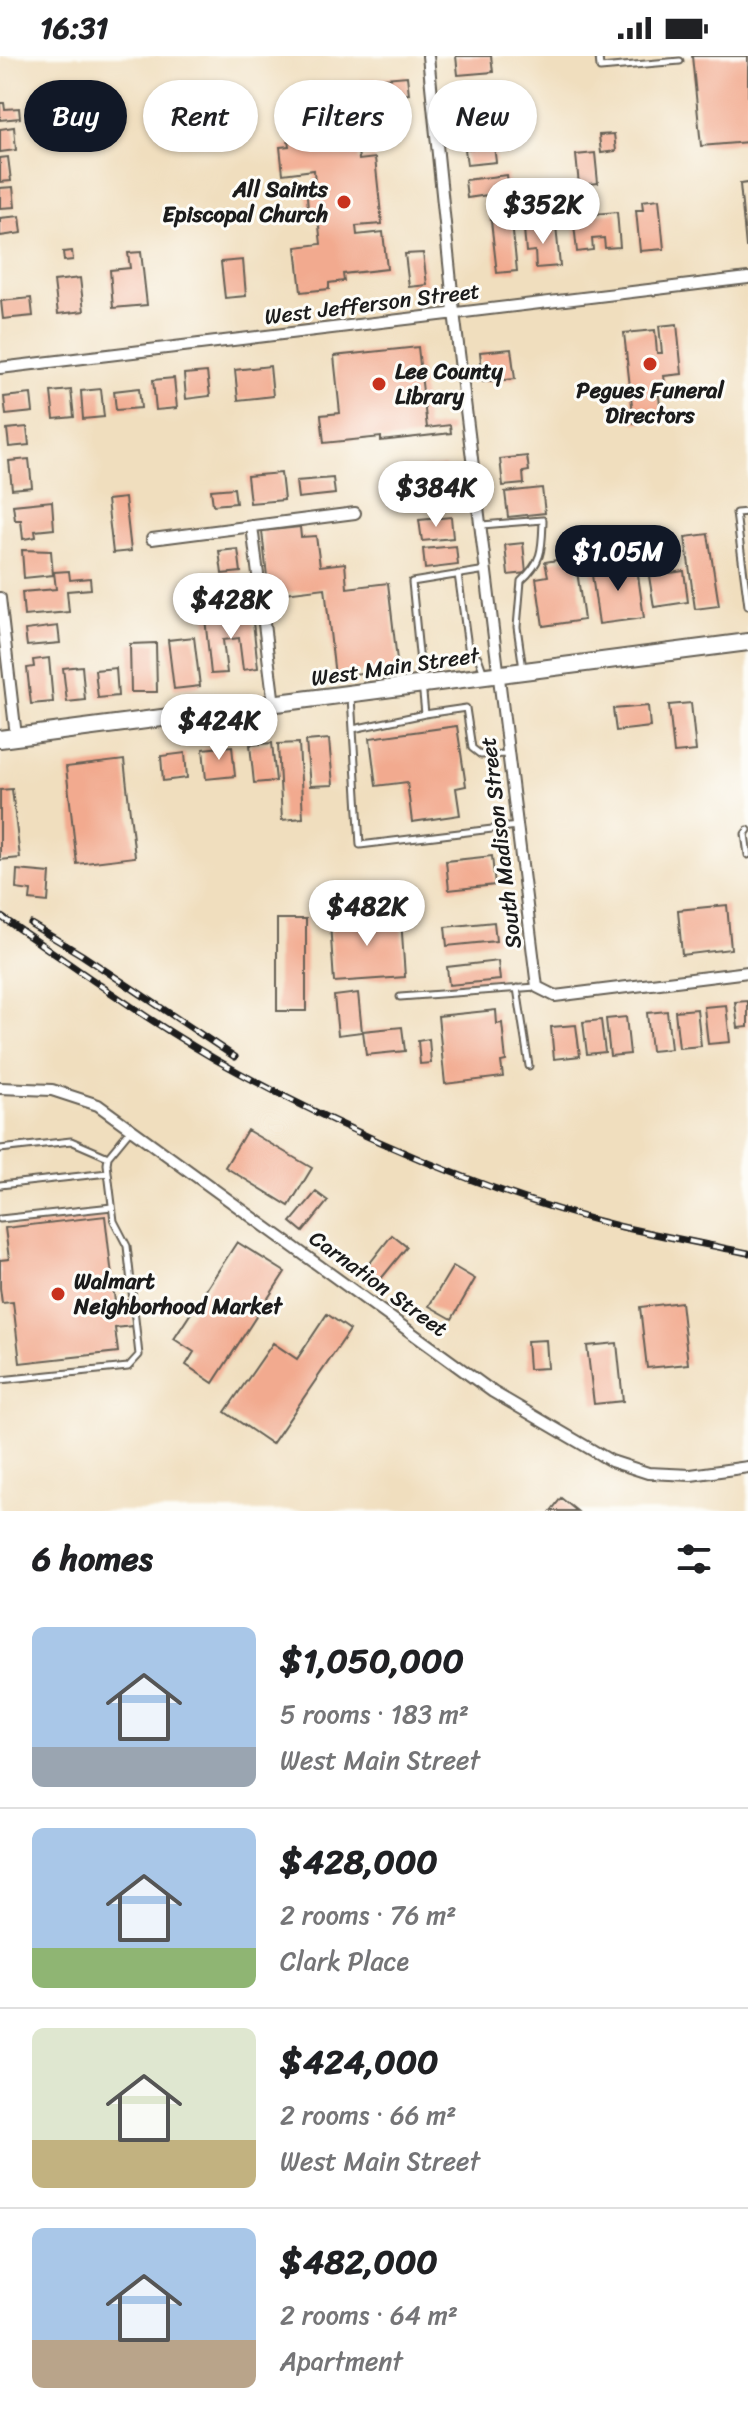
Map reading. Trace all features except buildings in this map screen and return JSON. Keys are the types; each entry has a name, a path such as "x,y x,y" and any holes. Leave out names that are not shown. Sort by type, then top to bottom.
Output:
{"main road":[{"name":"West Main Street","path":"8,738 748,642"}],"street":[{"name":"South Madison Street","path":"428,56 454,312 487,570 492,675 509,754 537,987"},
{"name":"West Jefferson Street","path":"0,368 748,278"},
{"path":"152,539 355,513"},
{"path":"252,526 274,705"},
{"path":"0,598 8,738"},
{"path":"537,987 555,996 748,972"},
{"name":"Carnation Street","path":"0,1088 52,1090 98,1105 493,1392 611,1461 648,1473 691,1475 748,1467"}],"lane":[{"path":"599,56 600,68 680,61"},
{"path":"748,512 736,513 748,606"},
{"path":"481,525 543,520 542,550 534,568 521,581 517,627 523,671"},
{"path":"425,714 412,582 487,570"},
{"path":"458,574 469,654 478,657 492,675"},
{"path":"351,694 360,845 518,826"},
{"path":"353,729 466,708 472,748 481,755 509,754"},
{"path":"748,830 745,834 748,855"},
{"path":"400,997 537,987"},
{"path":"517,988 529,1066"},
{"path":"0,1380 128,1367 139,1355 127,1246 114,1221 108,1173 108,1157 132,1128"},
{"path":"0,1149 71,1141 108,1157"},
{"path":"0,1185 108,1173"},
{"path":"0,1219 112,1207"}],"railway":[{"path":"0,916 207,1055 375,1140 472,1180 569,1213 634,1230 748,1253"},
{"path":"31,924 235,1057"}],"place":[{"name":"All Saints Episcopal Church","path":"344,202"},
{"name":"Pegues Funeral Directors","path":"650,364"},
{"name":"Lee County Library","path":"379,384"},
{"name":"Walmart Neighborhood Market","path":"58,1294"}]}
